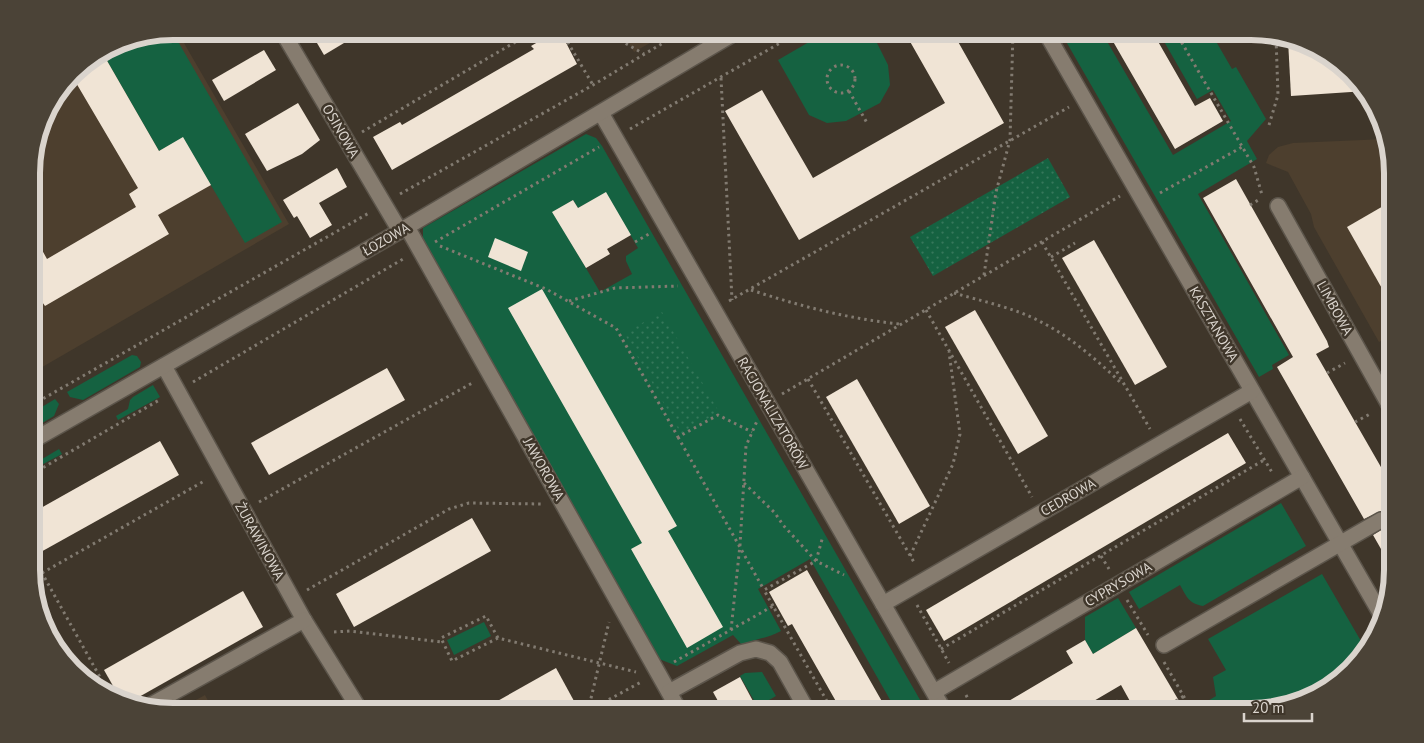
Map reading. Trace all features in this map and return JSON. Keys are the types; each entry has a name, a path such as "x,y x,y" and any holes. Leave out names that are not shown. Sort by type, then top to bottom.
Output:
{"street":[{"name":"OSINOWA","path":"287,40 384,204 404,229"},
{"name":"ŁOZOWA","path":"40,436 404,229 723,40"},
{"name":"KASZTANOWA","path":"1050,40 1378,609"},
{"name":"RACJONALIZATORÓW","path":"601,113 940,703"},
{"name":"LIMBOWA","path":"1278,206 1384,396"},
{"name":"JAWOROWA","path":"404,229 420,250 676,703"},
{"name":"ŻURAWINOWA","path":"164,366 304,620 355,703"},
{"name":"CEDROWA","path":"883,604 1252,391"},
{"name":"CYPRYSOWA","path":"934,692 1302,477"},
{"path":"1158,647 1382,520"},
{"path":"156,702 304,620"},
{"path":"670,692 740,653 756,649 770,653 780,662 803,703"}],"path":[{"path":"362,132 519,40"},
{"path":"566,40 593,85"},
{"path":"620,40 644,54"},
{"path":"40,401 593,85 668,40"},
{"path":"773,606 616,328 546,289 432,243 786,40"},
{"path":"984,276 996,192 1010,140 1013,40"},
{"path":"1180,40 1254,168"},
{"path":"1269,125 1278,96 1276,43"},
{"path":"844,65 853,71 855,82 849,91 838,93 830,88 828,76 834,67 844,65"},
{"path":"721,78 732,300"},
{"path":"849,91 867,123"},
{"path":"714,310 1074,104"},
{"path":"1144,202 1242,147"},
{"path":"731,630 740,545 746,446 767,403 1126,193"},
{"path":"1250,205 1263,198"},
{"path":"1042,242 1159,444"},
{"path":"1051,257 1075,243"},
{"path":"40,469 420,250"},
{"path":"568,301 615,288 687,286 698,282"},
{"path":"750,289 821,311 867,321 901,324"},
{"path":"954,293 1039,320 1101,364 1126,388"},
{"path":"926,310 1041,513"},
{"path":"910,556 953,464 960,434 948,349"},
{"path":"1327,374 1348,362"},
{"path":"243,510 482,378"},
{"path":"808,378 924,580"},
{"path":"1354,422 1377,410"},
{"path":"678,437 718,415 752,432"},
{"path":"941,649 1264,460"},
{"path":"42,573 221,470"},
{"path":"744,483 775,513 783,526 816,561 847,577"},
{"path":"293,600 297,595 449,510 469,503 545,504"},
{"path":"764,590 816,561 825,528"},
{"path":"1101,556 1158,647 1188,703"},
{"path":"40,569 103,683"},
{"path":"908,589 970,703"},
{"path":"590,703 614,594"},
{"path":"498,638 486,616 441,638 452,661 498,638 643,674"},
{"path":"312,634 350,631 443,642"},
{"path":"602,703 643,680"},
{"path":"1173,703 1184,696"}],"shaded area":[{"path":"182,40 289,224 40,368 41,155 50,122 67,92 85,73 106,58 138,45 155,41"},
{"path":"627,40 655,40 634,52"},
{"path":"1379,139 1384,173 1384,339 1379,342 1314,227 1311,214 1288,172 1266,163 1269,155 1278,147 1293,143"},
{"path":"205,695 209,703 190,703"}],"green space":[{"path":"177,40 282,222 245,243 183,138 159,151 106,58 130,47 155,41"},
{"path":"812,40 876,40 888,65 890,85 880,103 846,121 827,123 809,115 778,60"},
{"path":"1065,40 1106,40 1173,155 1231,121 1213,90 1197,99 1163,40 1215,40 1232,69 1236,67 1266,119 1247,141 1257,159 1198,194 1289,355 1272,365 1273,369 1259,377"},
{"path":"586,134 596,138 922,703 892,703 810,559 758,589 781,631 742,645 733,635 677,666 659,659 423,239 423,228","holes":["606,193 638,248 626,256 626,261 632,274 600,292 553,212 573,200 578,208"]},
{"path":"1048,158 1070,197 933,276 910,237"},
{"path":"662,312 719,412 681,434 624,333"},
{"path":"132,355 137,356 141,362 140,367 83,400 70,397 67,392"},
{"path":"153,385 160,397 118,420 116,416 128,409 130,400 133,397"},
{"path":"55,399 59,404 54,416 40,424 40,408"},
{"path":"59,449 62,454 40,466 40,460"},
{"path":"1281,503 1306,546 1203,606 1191,601 1180,585 1139,609 1129,592"},
{"path":"1322,574 1362,643 1351,658 1325,681 1294,696 1260,703 1204,703 1216,696 1213,677 1226,670 1208,639"},
{"path":"1118,598 1136,628 1093,654 1085,640 1085,617"},
{"path":"484,622 491,636 454,655 447,640"},
{"path":"762,672 776,696 764,703 755,703 740,676 745,673"}],"building":[{"path":"315,40 349,40 324,55"},
{"path":"541,40 565,40 577,64 392,170 373,137 400,122 402,125 534,49 531,46"},
{"path":"909,40 957,40 1004,123 799,240 725,111 762,90 813,178 945,103"},
{"path":"1112,40 1157,40 1195,106 1210,98 1223,121 1175,149"},
{"path":"1288,46 1325,62 1339,73 1356,92 1291,96"},
{"path":"264,50 276,70 224,101 212,80"},
{"path":"106,58 159,151 183,137 211,185 158,215 169,234 45,306 40,299 40,246 47,259 136,207 129,194 138,188 76,82 92,67"},
{"path":"298,103 320,140 302,154 267,171 245,134"},
{"path":"337,168 347,187 319,203 332,225 310,238 297,216 294,218 283,200"},
{"path":"1236,179 1327,341 1329,347 1316,354 1384,472 1384,512 1381,511 1364,519 1277,367 1293,357 1203,198"},
{"path":"606,192 631,235 607,249 610,254 586,268 552,212 573,200 578,208"},
{"path":"1384,206 1384,292 1347,227"},
{"path":"495,238 528,252 521,271 488,257"},
{"path":"1094,240 1167,367 1135,385 1062,258"},
{"path":"542,289 677,526 668,531 723,627 687,648 631,549 642,543 508,308"},
{"path":"975,310 1048,436 1018,454 945,327"},
{"path":"387,368 405,400 269,475 251,443"},
{"path":"857,379 930,506 899,524 826,397"},
{"path":"1228,433 1246,463 944,641 926,610"},
{"path":"160,441 179,475 40,552 40,508"},
{"path":"472,518 491,551 354,627 336,594"},
{"path":"1384,528 1384,554 1373,535"},
{"path":"807,570 883,703 837,703 792,624 788,626 769,592"},
{"path":"243,591 263,627 137,698 115,690 104,670"},
{"path":"1136,628 1180,703 1131,703 1121,685 1090,703 1005,703 1073,663 1066,651 1085,640 1093,654"},
{"path":"556,668 574,701 571,703 494,703"},
{"path":"740,677 754,703 719,703 713,692"}]}
